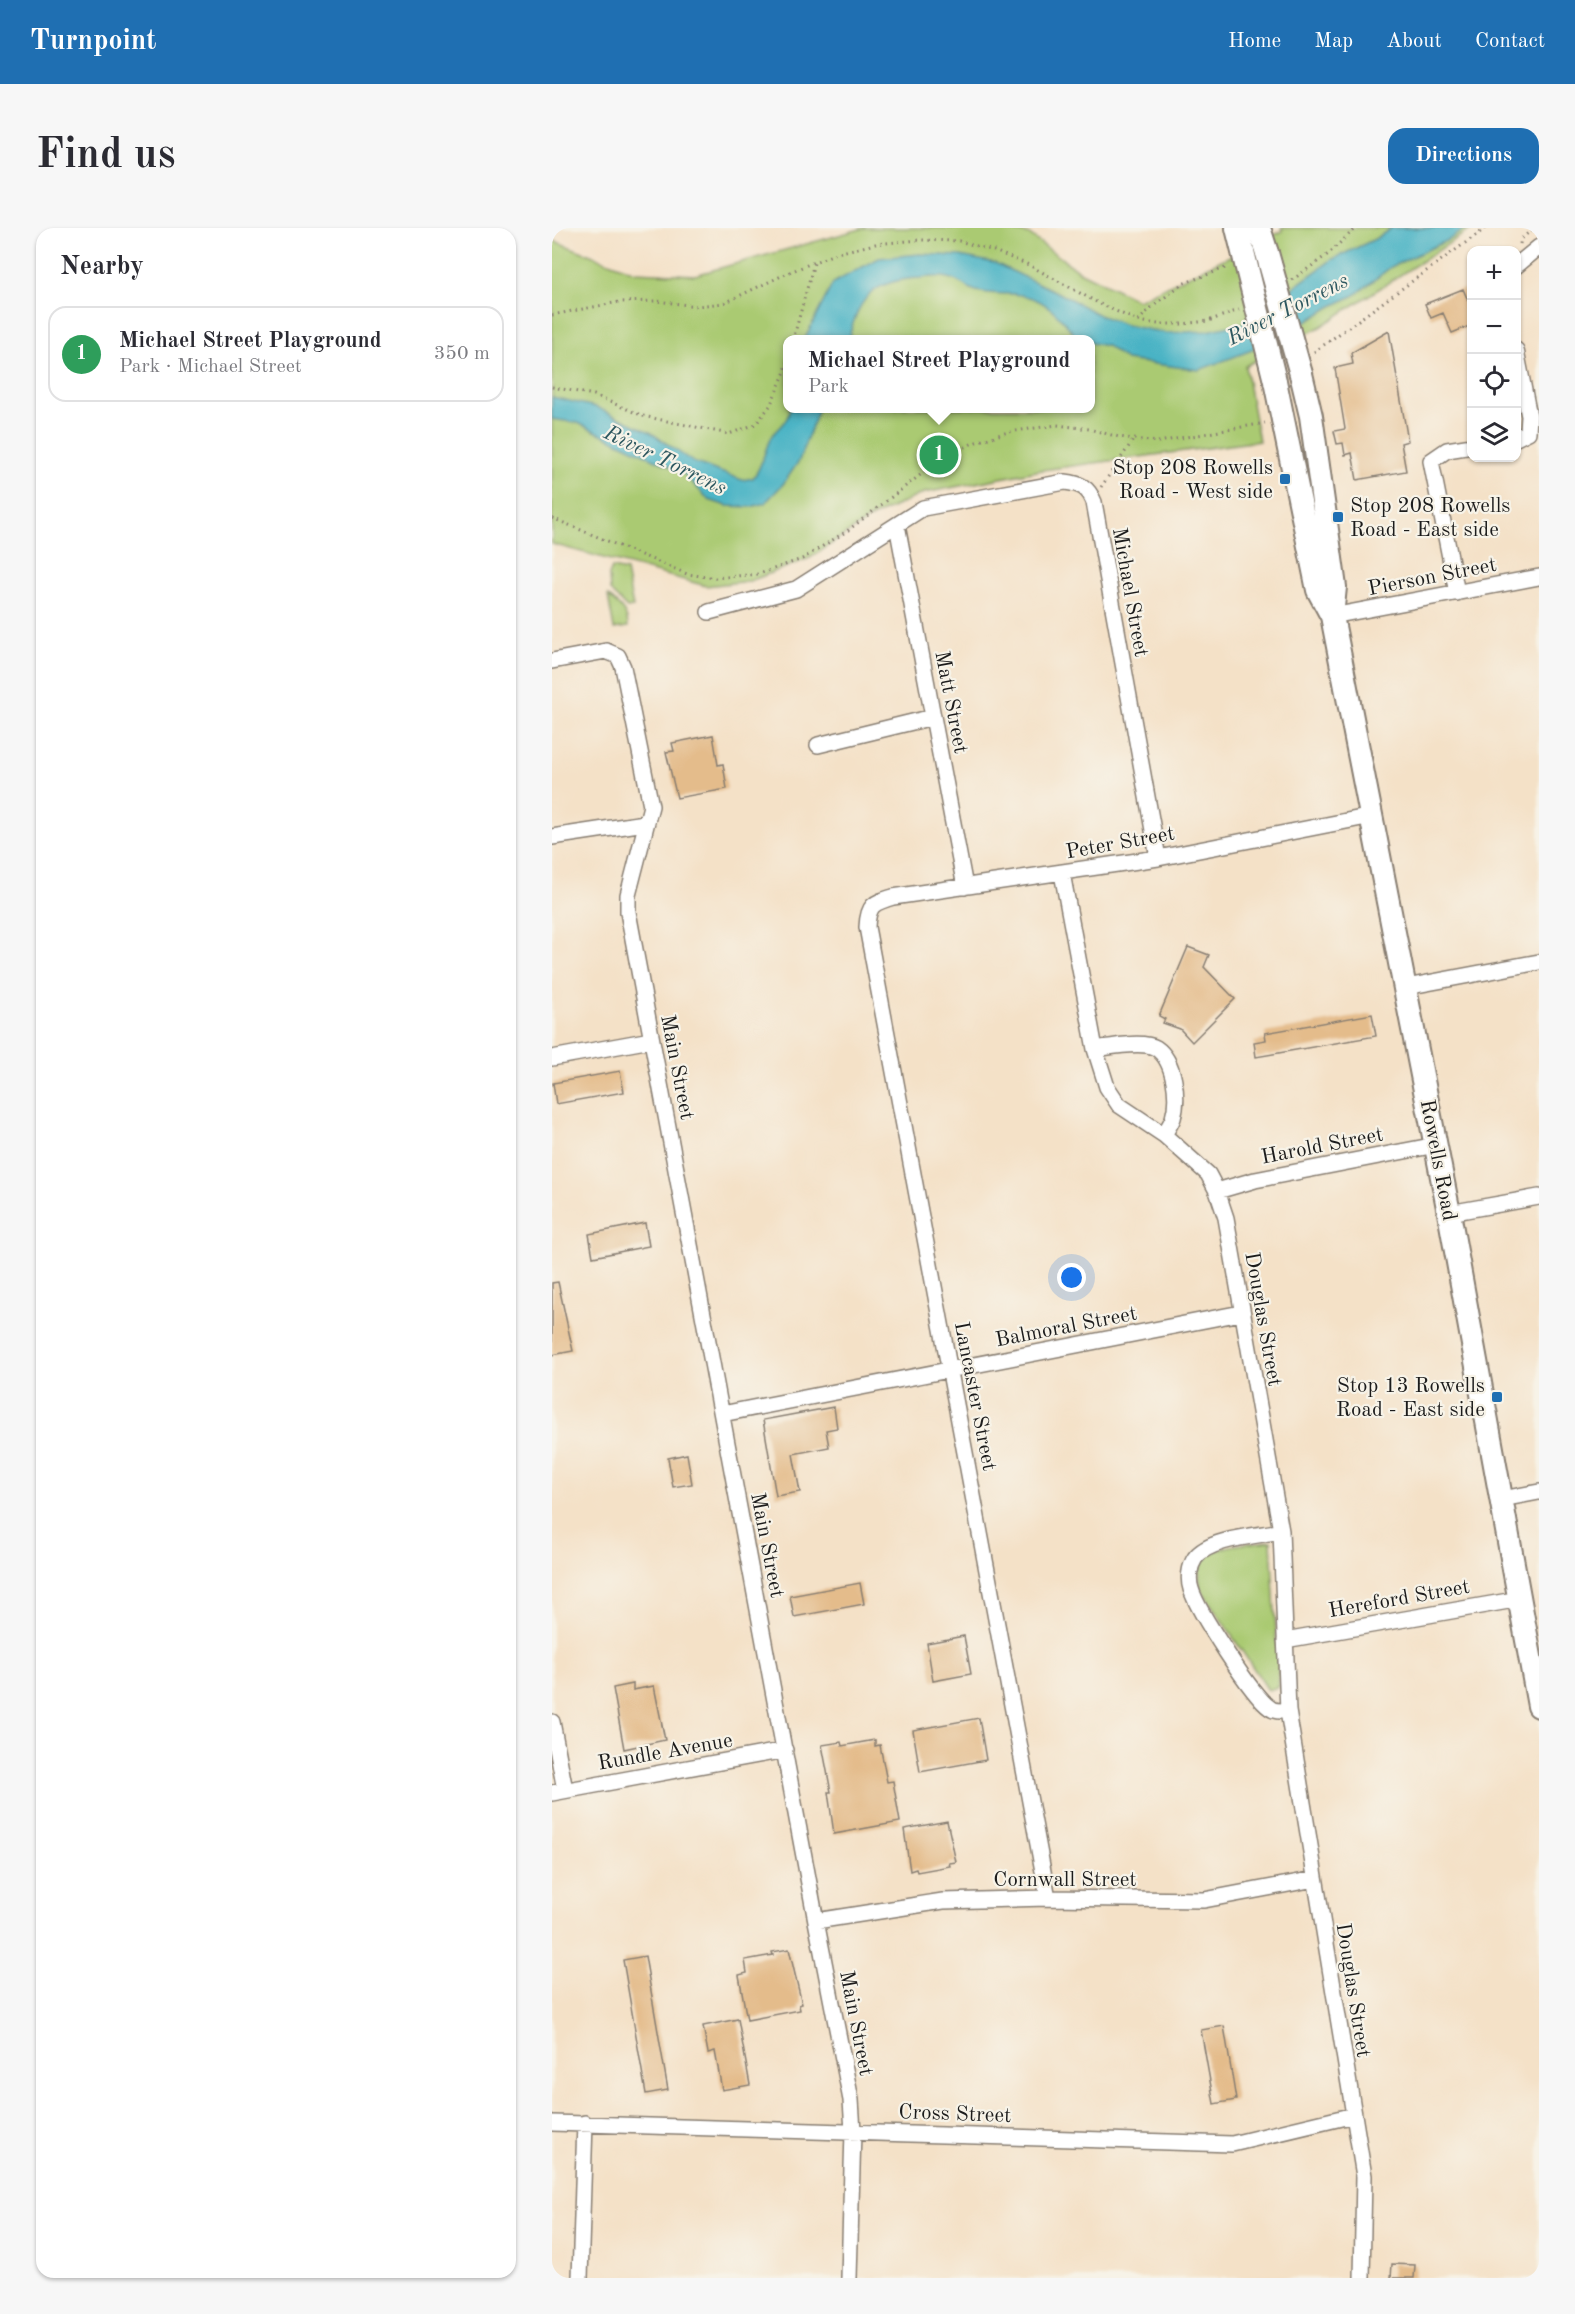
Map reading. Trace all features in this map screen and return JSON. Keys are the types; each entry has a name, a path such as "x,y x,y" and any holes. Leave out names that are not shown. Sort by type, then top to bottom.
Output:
{"main road":[{"path":"1237,228 1256,257"},
{"path":"1256,257 1259,228"},
{"name":"Rowells Road","path":"1256,257 1301,374 1311,416 1335,587 1332,616"},
{"name":"Rowells Road","path":"1256,257 1275,381 1318,590 1332,616 1406,987 1539,1706"}],"street":[{"path":"1521,262 1539,248"},
{"path":"1517,354 1528,416 1528,432 1521,436"},
{"path":"1457,593 1431,461 1447,450 1467,447"},
{"name":"Michael Street","path":"710,612 796,589 923,508 1065,483 1080,484 1089,490 1094,502 1158,858"},
{"name":"Matt Street","path":"897,525 965,887"},
{"name":"Pierson Street","path":"1332,616 1539,578"},
{"name":"Main Street","path":"552,661 606,651 618,656 623,667 651,806 645,823 627,907 851,2100 853,2131 849,2278"},
{"path":"818,745 933,717"},
{"name":"Peter Street","path":"875,903 893,897 1158,858 1372,816"},
{"path":"552,837 645,823"},
{"name":"Douglas Street","path":"1062,873 1095,1049 1107,1087 1119,1105 1164,1135 1208,1174 1217,1191 1226,1218 1281,1532 1288,1711 1364,2176 1362,2278"},
{"name":"Lancaster Street","path":"875,903 868,914 867,927 1048,1898"},
{"path":"1406,987 1539,962"},
{"path":"552,1058 651,1040"},
{"path":"1095,1049 1136,1045 1155,1047 1166,1059 1173,1077 1175,1107 1173,1120 1164,1135"},
{"name":"Harold Street","path":"1217,1191 1255,1180 1436,1145"},
{"path":"1449,1213 1539,1197"},
{"name":"Balmoral Street","path":"722,1414 1241,1313"},
{"path":"1502,1499 1539,1492"},
{"path":"1281,1532 1210,1545 1195,1558 1189,1577 1192,1592 1225,1650 1260,1700 1272,1710 1288,1711"},
{"name":"Hereford Street","path":"1285,1640 1520,1599"},
{"path":"552,1722 558,1791"},
{"name":"Rundle Avenue","path":"558,1791 785,1750"},
{"name":"Cornwall Street","path":"816,1921 943,1901 1048,1898 1204,1900 1315,1879"},
{"name":"Cross Street","path":"552,2123 1232,2144 1354,2115"},
{"path":"580,2278 585,2123"}],"path":[{"path":"1289,282 1327,255 1356,228"},
{"path":"1301,374 1311,354 1486,228"},
{"path":"552,315 619,302 656,301 697,306 724,303 837,254 875,244 919,240 959,241 994,251 1029,265 1100,304 1138,321 1181,324 1208,321 1233,314 1243,308"},
{"path":"1138,321 1182,284 1256,257"},
{"path":"794,335 814,263"},
{"path":"552,387 594,395 643,416 729,434 756,424 770,406 783,376"},
{"path":"552,518 687,574 715,578 759,574 802,559 848,531 940,460 973,443 1008,432 1057,425 1158,442 1284,420"},
{"path":"1094,502 1107,477 1134,439"}],"green space":[{"path":"864,228 1000,228 1028,234 1079,271 1138,300 1282,231 1281,228 1473,228 1320,327 1245,366 1259,441 1042,470 924,493 872,517 810,558 750,581 706,586 552,544 552,240 635,272 695,275"},
{"path":"612,568 626,571 633,607 627,608 610,591 609,575"},
{"path":"608,596 625,613 628,627 614,629"},
{"path":"1271,1541 1279,1687 1268,1690 1200,1588 1199,1573 1205,1560 1220,1549 1240,1544"}],"water":[{"name":"River Torrens","path":"1392,228 1466,228 1450,239 1391,267 1355,295 1308,321 1252,350 1199,370 1126,360 1107,346 1095,344 1095,335 1075,335 1058,315 1043,303 1013,294 976,291 953,279 940,277 892,282 871,293 858,311 850,335 807,335 833,283 879,258 920,254 960,256 995,263 1099,315 1126,325 1166,333 1207,331 1244,323 1333,259 1375,239"},
{"name":"River Torrens","path":"552,397 596,407 650,432 693,462 742,480 753,478 771,437 789,413 817,413 799,461 784,483 765,503 751,507 727,506 709,500 682,472 578,423 552,419"}],"building":[{"path":"1463,289 1467,298 1467,327 1452,333 1443,313 1431,318 1425,304"},
{"path":"1389,331 1408,441 1401,443 1406,471 1357,480 1352,453 1345,455 1343,443 1337,444 1334,431 1345,429 1335,368 1353,364 1351,353"},
{"path":"713,735 718,765 723,764 727,789 677,798 666,752 674,751 672,743"},
{"path":"1188,947 1209,955 1204,967 1235,999 1192,1042 1180,1029 1163,1023 1165,1019 1159,1016"},
{"path":"1372,1014 1376,1036 1256,1057 1254,1042 1266,1040 1265,1033"},
{"path":"620,1071 624,1092 556,1104 553,1083"},
{"path":"645,1223 649,1246 593,1257 589,1234"},
{"path":"558,1282 573,1351 552,1355 552,1283"},
{"path":"834,1407 837,1428 826,1430 829,1447 793,1454 800,1492 776,1496 763,1420"},
{"path":"687,1454 692,1484 673,1487 668,1458"},
{"path":"860,1583 864,1604 794,1617 790,1596"},
{"path":"964,1636 971,1674 933,1681 927,1643"},
{"path":"633,1684 633,1690 654,1686 665,1740 624,1749 613,1688"},
{"path":"979,1718 986,1760 920,1772 913,1730"},
{"path":"875,1740 875,1746 880,1745 887,1782 893,1781 900,1822 834,1834 828,1792 831,1792 822,1745 841,1742 842,1746"},
{"path":"947,1821 956,1862 949,1863 950,1866 917,1872 916,1869 910,1871 904,1829"},
{"path":"789,1949 802,2004 799,2005 800,2010 747,2020 739,1975 747,1973 745,1960 773,1955 772,1952"},
{"path":"645,1956 668,2090 646,2094 623,1960"},
{"path":"738,2019 750,2085 722,2090 715,2051 708,2053 703,2026"},
{"path":"1224,2026 1236,2100 1214,2104 1201,2030"},
{"path":"1392,2264 1415,2265 1414,2278 1391,2278"}],"place":[{"name":"Michael Street Playground","path":"939,455"},
{"name":"Stop 208 Rowells Road - West side","path":"1285,479"},
{"name":"Stop 208 Rowells Road - East side","path":"1338,517"},
{"name":"Stop 13 Rowells Road - East side","path":"1497,1397"}]}
